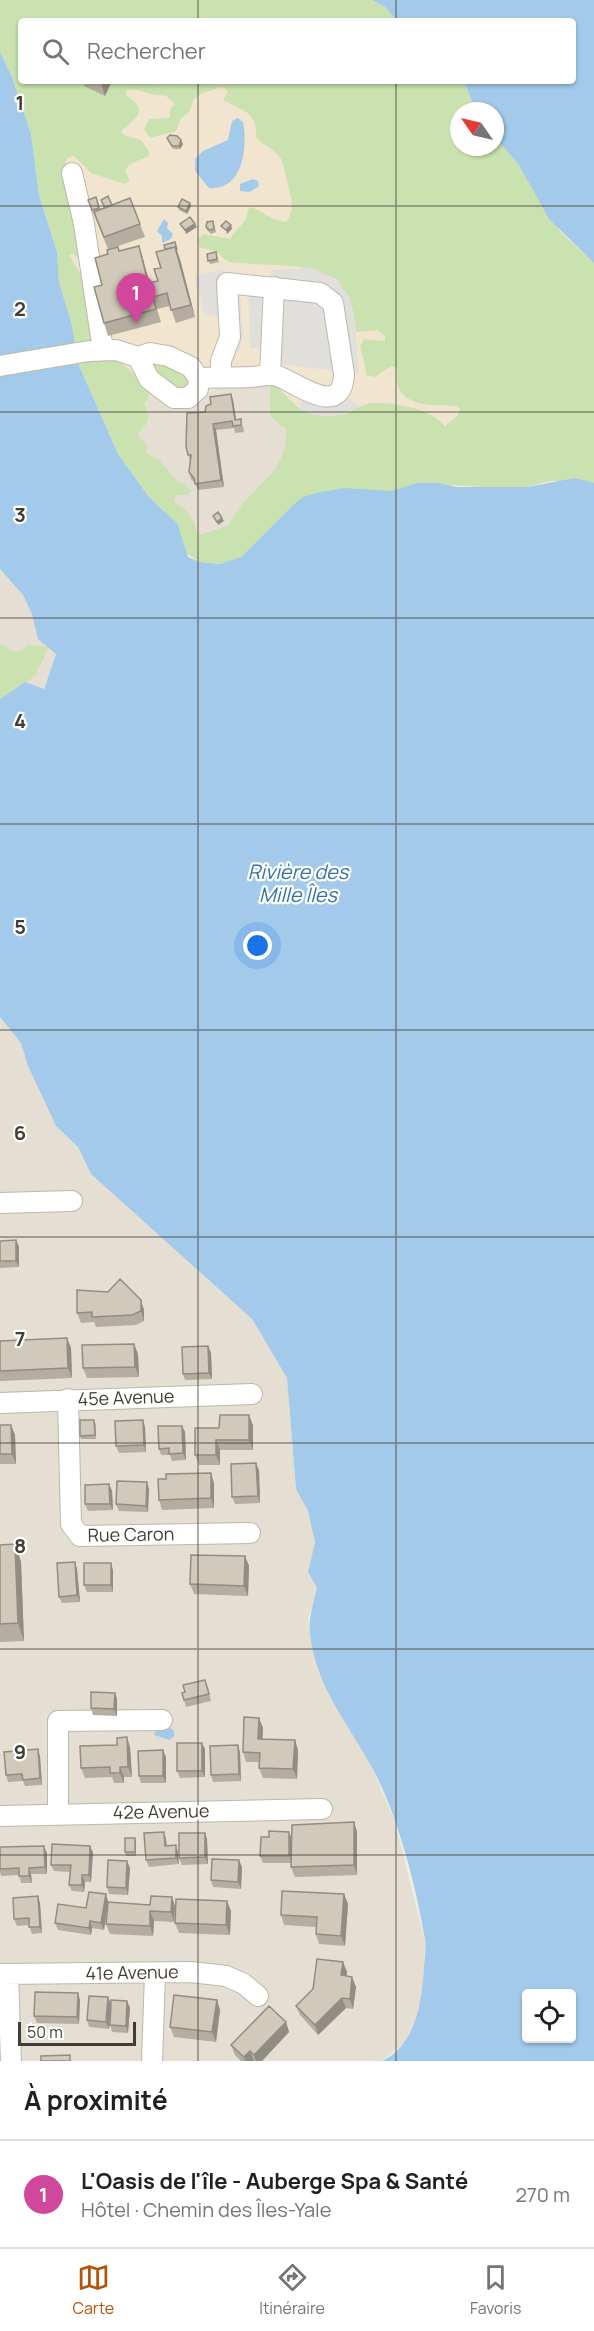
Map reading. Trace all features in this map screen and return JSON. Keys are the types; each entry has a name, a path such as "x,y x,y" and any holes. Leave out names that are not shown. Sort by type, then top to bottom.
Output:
{"street":[{"path":"72,173 84,224 103,350"},
{"path":"199,378 270,375 321,396 337,391 344,378 333,303 320,293 227,283 230,337 220,361 221,377"},
{"path":"270,375 274,287"},
{"path":"0,366 103,350 125,352 138,357 150,353 168,356 191,367 199,378 198,389 183,399 174,398 149,379 138,357"},
{"path":"0,1203 72,1201"},
{"name":"45e Avenue","path":"0,1402 252,1394"},
{"name":"Rue Caron","path":"68,1400 71,1524 80,1536 250,1533"},
{"path":"58,1814 58,1721 162,1720"},
{"name":"42e Avenue","path":"0,1816 322,1809"},
{"name":"41e Avenue","path":"4,1974 192,1972 226,1976 244,1984 258,1996"},
{"path":"4,1974 11,2061"},
{"path":"152,2061 155,1974"}],"shaded area":[{"path":"0,0 372,0 394,18 18,18 18,84 465,84 472,102 450,102 450,156 504,156 504,149 577,245 594,263 594,483 450,433 442,422 430,414 299,409 270,383 222,386 200,397 154,394 95,358 12,77 0,52"},
{"path":"311,268 337,279 350,298 355,323 359,374 271,363 271,349 250,348 248,290 270,287 271,270"},
{"path":"225,269 227,283 240,294 243,336 238,352 227,348 229,314 205,316 194,276"},
{"path":"81,361 200,397 222,386 270,383 345,414 200,562"},
{"path":"304,390 337,391 360,406 345,414 313,414 299,409"},
{"path":"0,569 23,595 33,614 36,631 45,646 52,648 56,654 44,689 0,699"},
{"path":"0,1017 21,1043 28,1066 56,1126 78,1147 91,1174 252,1319 287,1378 296,1489 308,1511 315,1542 308,1572 317,1588 308,1619 395,1822 425,1941 423,1993 416,2021 405,2042 382,2061 0,2061"}],"green space":[{"path":"0,0 372,0 385,7 395,18 18,18 18,84 90,84 105,96 111,84 465,84 472,102 450,102 450,156 504,156 504,148 519,165 560,232 594,263 594,483 550,481 527,487 480,487 417,483 391,491 370,491 292,506 241,557 220,564 200,562 185,553 164,510 149,497 118,454 77,361 83,359 119,360 149,389 149,396 144,404 148,421 137,434 147,445 146,453 159,460 177,481 186,485 191,491 188,495 176,495 174,501 189,514 199,535 228,526 235,513 281,459 286,429 273,419 270,413 270,383 301,409 318,416 342,415 363,405 381,403 411,407 431,415 445,426 458,415 460,409 456,406 424,404 408,399 398,387 397,368 391,366 375,377 367,375 360,346 364,339 385,341 385,336 377,330 356,332 352,306 343,288 330,277 313,270 295,267 231,262 216,252 199,247 198,240 203,234 231,239 245,220 248,209 251,207 286,222 292,209 281,159 256,137 256,128 251,116 223,100 228,91 222,87 202,93 194,99 189,112 180,120 176,131 150,138 144,129 149,119 170,118 170,109 175,104 165,95 127,90 126,95 139,110 136,118 121,131 124,135 141,140 149,151 149,156 130,164 125,170 130,181 125,184 91,173 74,156 67,158 63,170 72,198 80,259 73,254 69,255 84,280 92,340 91,343 73,347 72,325 59,282 57,252 39,195 31,134 12,77 0,52"},
{"path":"150,360 187,373 192,383 181,392 160,379"},
{"path":"0,644 12,651 21,651 28,645 49,647 35,676 0,699"}],"water":[{"path":"372,0 594,0 594,263 549,219 519,165 504,148 504,102 472,102 465,84 576,84 576,18 395,18 385,7"},
{"name":"Rivière des Mille Îles","path":"0,52 12,77 31,134 39,195 57,252 59,282 72,325 77,361 118,454 149,497 177,523 188,557 200,562 220,564 241,557 292,506 303,497 316,493 344,488 391,491 417,483 438,483 457,487 527,487 575,478 594,483 594,2061 382,2061 403,2044 415,2020 422,1993 425,1939 412,1877 393,1815 369,1761 324,1684 313,1651 310,1619 317,1588 308,1572 315,1542 308,1511 296,1489 287,1378 252,1319 91,1174 78,1147 56,1126 28,1066 21,1043 0,1017 0,699 25,682 44,689 56,654 38,639 32,614 23,595 0,569"},
{"path":"238,118 243,122 245,143 241,166 229,182 220,187 209,188 195,171 195,159 203,151 228,140 232,121"},
{"path":"253,179 258,181 259,186 250,192 240,191 240,184"},
{"path":"164,219 168,223 167,228 173,234 171,239 162,243 162,236 157,231"},
{"path":"170,1728 174,1731 174,1736 170,1740 154,1735 156,1730"}],"building":[{"path":"170,135 177,136 181,140 179,146 172,146 167,138"},
{"path":"108,196 112,205 105,208 101,200"},
{"path":"96,197 99,208 92,210 88,200"},
{"path":"130,198 140,224 104,237 94,212"},
{"path":"182,199 190,203 186,211 178,207"},
{"path":"190,217 195,224 185,230 180,224"},
{"path":"213,221 214,229 210,230 206,227 207,222"},
{"path":"226,221 231,225 226,230 221,226"},
{"path":"175,242 177,250 175,247 165,249 164,245"},
{"path":"139,246 148,283 158,281 154,269 161,268 156,252 175,247 191,305 171,310 167,293 153,297 156,309 104,323 94,287 102,285 95,258 108,254 107,250 118,247 119,251"},
{"path":"216,252 217,259 208,261 207,254"},
{"path":"231,394 235,420 241,419 241,425 233,426 232,421 213,424 221,480 195,484 189,472 191,455 188,455 186,446 187,413 205,412 206,406 211,404 210,397"},
{"path":"218,512 222,518 217,522 213,516"},
{"path":"16,1240 16,1261 0,1261 0,1241"},
{"path":"120,1279 141,1300 141,1311 132,1315 92,1317 92,1312 77,1313 77,1290 108,1292"},
{"path":"67,1338 68,1368 0,1371 0,1341"},
{"path":"134,1344 135,1367 83,1368 82,1345"},
{"path":"208,1346 209,1373 183,1374 182,1347"},
{"path":"220,1415 249,1415 249,1440 216,1440 216,1455 195,1455 195,1428 219,1428"},
{"path":"80,1420 94,1420 95,1435 80,1436"},
{"path":"143,1420 144,1445 116,1446 115,1421"},
{"path":"0,1425 11,1425 12,1454 0,1454"},
{"path":"158,1426 182,1426 183,1453 169,1454 169,1448 159,1449"},
{"path":"256,1463 258,1496 232,1497 231,1464"},
{"path":"211,1473 211,1498 159,1500 158,1479 166,1479 166,1474"},
{"path":"117,1481 147,1482 146,1506 116,1504"},
{"path":"109,1484 110,1504 85,1504 85,1485"},
{"path":"15,1544 18,1623 0,1624 0,1545"},
{"path":"191,1555 245,1556 244,1586 190,1584"},
{"path":"75,1562 77,1595 59,1597 57,1563"},
{"path":"84,1563 111,1563 111,1585 84,1585"},
{"path":"205,1680 209,1694 184,1700 183,1685"},
{"path":"91,1692 115,1693 114,1709 91,1708"},
{"path":"244,1717 259,1718 258,1739 295,1740 293,1769 259,1768 260,1753 243,1752"},
{"path":"127,1737 128,1767 120,1767 120,1773 110,1773 110,1767 81,1768 80,1746 117,1745 117,1738"},
{"path":"177,1743 202,1743 202,1771 177,1771"},
{"path":"238,1745 239,1774 211,1775 210,1746"},
{"path":"38,1749 40,1778 23,1780 22,1774 6,1775 4,1752"},
{"path":"163,1750 163,1776 139,1776 138,1751"},
{"path":"354,1822 354,1865 291,1867 292,1825"},
{"path":"269,1831 289,1832 289,1856 260,1856 261,1837 269,1837"},
{"path":"164,1832 165,1846 176,1845 176,1858 146,1860 144,1833"},
{"path":"179,1833 205,1833 205,1857 179,1858"},
{"path":"125,1838 135,1838 135,1852 125,1852"},
{"path":"52,1844 90,1846 89,1875 82,1875 82,1885 69,1885 71,1865 51,1865"},
{"path":"44,1846 45,1867 29,1868 29,1876 19,1876 19,1868 0,1869 0,1847"},
{"path":"212,1859 239,1860 238,1882 211,1880"},
{"path":"108,1860 127,1861 126,1888 107,1887"},
{"path":"282,1891 344,1894 341,1936 316,1934 317,1917 281,1915"},
{"path":"89,1892 106,1894 101,1923 90,1921 89,1928 55,1923 58,1904 86,1908"},
{"path":"38,1896 40,1927 29,1927 29,1918 14,1919 13,1898"},
{"path":"151,1896 172,1897 171,1912 150,1911 150,1926 106,1924 108,1902 150,1905"},
{"path":"176,1899 227,1901 226,1925 175,1923"},
{"path":"317,1959 343,1962 341,1975 352,1977 350,1999 342,1998 315,2025 296,2006 313,1989"},
{"path":"35,1992 78,1993 77,2017 34,2016"},
{"path":"174,1995 217,2000 212,2032 170,2027"},
{"path":"89,1996 108,1997 106,2022 87,2020"},
{"path":"111,2000 127,2001 126,2026 110,2025"},
{"path":"269,2006 286,2022 254,2055 250,2051 244,2057 231,2045"},
{"path":"70,2055 70,2061 41,2061 41,2056"}],"place":[{"name":"L'Oasis de l'île - Auberge Spa & Santé","path":"136,323"}]}
